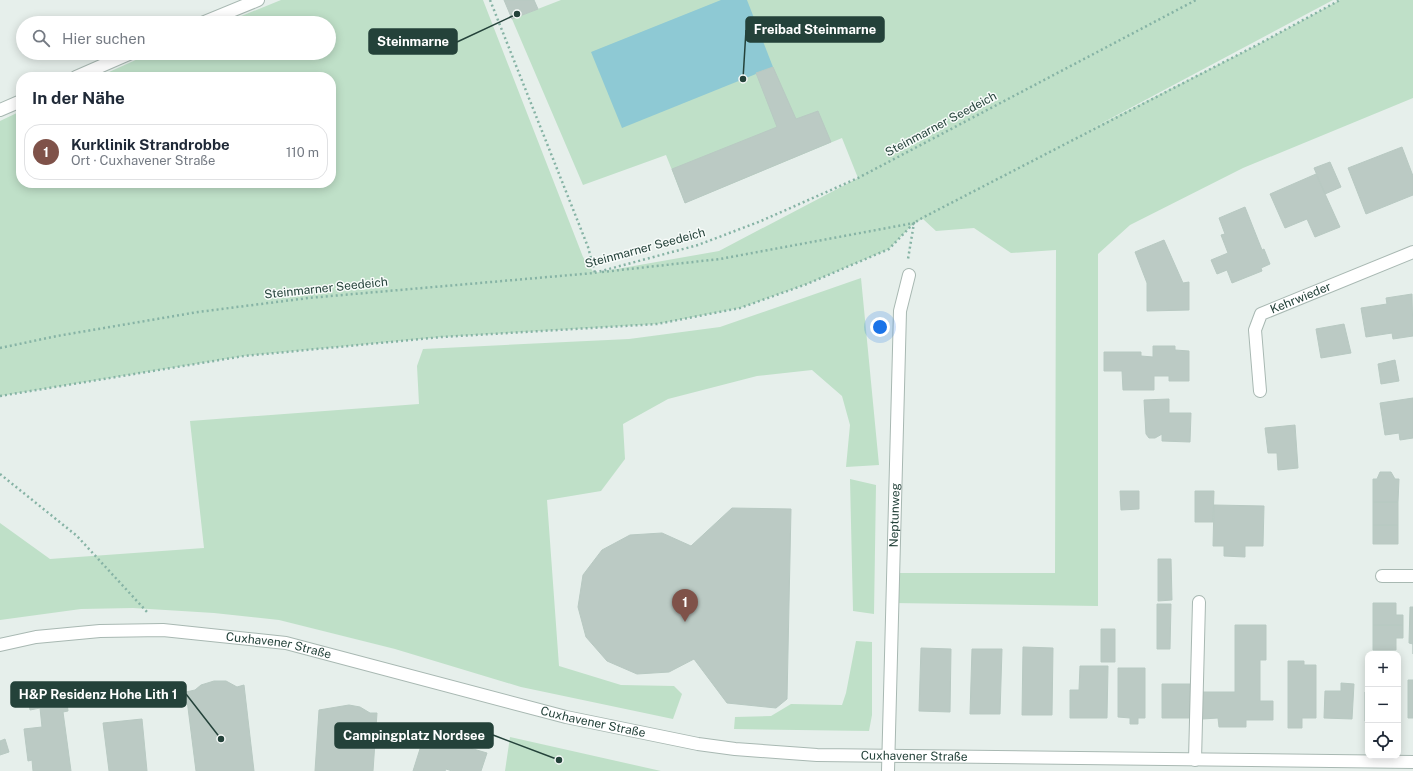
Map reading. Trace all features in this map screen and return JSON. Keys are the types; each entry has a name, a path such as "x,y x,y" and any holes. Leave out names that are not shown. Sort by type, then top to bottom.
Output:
{"street":[{"path":"219,16 258,0"},
{"path":"87,72 115,60"},
{"path":"0,110 16,103"},
{"name":"Kehrwieder","path":"1260,391 1255,330 1262,314 1413,252"},
{"name":"Neptunweg","path":"888,771 900,311 909,275"},
{"path":"1382,576 1413,576"},
{"path":"1195,760 1199,602"},
{"name":"Cuxhavener Straße","path":"0,645 36,637 100,631 163,630 286,643 566,718 698,744 735,749 802,754 888,756 1413,762"}],"path":[{"path":"490,0 588,247 594,273 720,259 914,223"},
{"name":"Steinmarner Seedeich","path":"0,348 57,336 198,312 308,298 594,273 698,245 761,221 858,178 1196,0"},
{"path":"0,396 244,356 442,337 657,324 740,308 808,284 889,249 914,223 965,194 1257,45 1340,0"},
{"path":"909,275 908,260 914,223"},
{"path":"0,474 77,536 163,630"}],"green space":[{"path":"281,0 483,0 583,257 594,273 719,251 858,178 842,138 685,203 666,155 583,185 512,19 561,0 1333,0 1089,130 1257,45 1340,0 1413,0 1413,98 1243,168 1130,225 1098,254 1098,606 892,603 893,573 1055,573 1056,250 1011,253 974,228 936,231 923,219 914,223 889,249 807,284 740,308 657,324 442,337 244,356 0,396 0,121 16,113 16,188 336,188 336,72 109,72 136,60 336,60 336,16 241,16"},
{"path":"861,278 879,465 846,467 850,425 842,396 812,370 757,376 668,399 623,424 625,459 601,491 547,500 559,666 621,685 674,686 682,694 673,719 521,687 395,649 279,620 214,613 133,608 81,609 0,620 0,523 50,559 204,548 190,421 419,404 417,366 423,349 629,339 720,327"},
{"path":"850,479 876,485 874,614 853,611"},
{"path":"856,641 872,642 872,715 869,731 734,729 735,717 771,716 791,704 842,705 846,693"},
{"path":"510,737 661,771 505,771"}],"water":[{"path":"721,0 747,0 773,67 622,128 591,52"}],"building":[{"path":"504,0 534,0 538,9 512,19"},
{"path":"773,67 796,119 818,111 831,142 685,203 672,169 777,127 756,73"},
{"path":"1402,147 1413,176 1413,195 1366,214 1348,168"},
{"path":"1330,162 1341,187 1325,194 1314,168"},
{"path":"1316,174 1340,227 1315,237 1307,219 1285,228 1270,194"},
{"path":"1245,207 1262,250 1264,249 1270,264 1261,268 1262,271 1232,283 1227,270 1217,274 1211,260 1228,253 1221,235 1225,234 1219,218"},
{"path":"1164,240 1183,283 1189,282 1189,310 1147,311 1147,283 1135,252"},
{"path":"1412,294 1413,336 1393,339 1392,333 1366,337 1361,308 1387,304 1386,298"},
{"path":"1344,324 1351,353 1321,358 1316,329"},
{"path":"1153,346 1175,346 1175,350 1189,351 1189,381 1169,381 1169,376 1154,376 1154,390 1123,390 1122,371 1104,371 1104,352 1141,352 1141,356 1153,357"},
{"path":"1395,360 1399,381 1381,384 1378,364"},
{"path":"1413,398 1413,438 1400,440 1399,433 1385,435 1380,403"},
{"path":"1169,399 1169,413 1191,413 1190,442 1162,441 1162,434 1155,438 1149,438 1146,434 1144,400"},
{"path":"1295,425 1298,468 1278,470 1277,453 1268,453 1265,428"},
{"path":"1380,472 1391,472 1395,479 1399,479 1398,502 1373,502 1373,479 1377,479"},
{"path":"1120,491 1139,491 1139,509 1121,510"},
{"path":"1195,491 1214,491 1213,522 1195,522"},
{"path":"1373,502 1398,502 1398,525 1373,525"},
{"path":"1214,505 1264,506 1263,546 1245,546 1245,557 1224,556 1224,546 1213,546"},
{"path":"732,508 791,509 787,699 776,708 727,703 694,659 669,672 637,674 607,661 586,637 578,607 583,575 602,550 630,535 662,533 691,546"},
{"path":"1373,525 1398,525 1398,544 1373,544"},
{"path":"1158,559 1171,559 1172,600 1158,601"},
{"path":"1373,603 1396,603 1396,615 1403,615 1403,625 1373,625"},
{"path":"1157,604 1171,604 1170,649 1157,649"},
{"path":"1410,607 1413,607 1413,644 1409,643"},
{"path":"1235,625 1266,625 1266,660 1260,660 1260,701 1273,701 1273,720 1246,720 1246,727 1219,727 1218,718 1202,719 1202,692 1235,692"},
{"path":"1373,625 1403,625 1403,638 1396,638 1396,650 1373,650"},
{"path":"1101,629 1115,629 1115,662 1101,662"},
{"path":"1023,647 1053,648 1052,715 1022,715"},
{"path":"921,648 951,649 950,712 919,711"},
{"path":"972,649 1002,649 1000,714 970,714"},
{"path":"1288,661 1304,661 1304,665 1316,665 1316,718 1302,718 1302,728 1288,728"},
{"path":"1080,666 1108,666 1107,718 1070,718 1070,690 1079,690"},
{"path":"1118,668 1145,668 1145,718 1138,718 1138,724 1130,724 1130,718 1118,717"},
{"path":"1408,680 1413,680 1413,718 1408,718"},
{"path":"214,681 226,681 237,687 244,685 254,771 196,771 186,692 195,690 201,685"},
{"path":"1341,683 1354,684 1352,719 1324,718 1325,691 1341,691"},
{"path":"1162,684 1190,684 1190,718 1162,718"},
{"path":"65,685 68,711 63,712 71,771 33,771 32,760 28,761 24,729 42,727 40,708 30,710 27,694 35,693 35,688"},
{"path":"349,705 360,707 370,713 377,713 373,771 315,771 319,710"},
{"path":"142,719 147,771 109,771 103,723"},
{"path":"426,730 440,734 439,739 487,753 481,771 452,771 446,769 445,771 413,771"},
{"path":"5,739 9,752 0,755 0,741"}],"place":[{"name":"Steinmarne","path":"517,14"},
{"name":"Freibad Steinmarne","path":"743,79"},
{"name":"Kurklinik Strandrobbe","path":"685,622"},
{"name":"H&P Residenz Hohe Lith 1","path":"221,739"},
{"name":"Campingplatz Nordsee","path":"559,760"}]}
